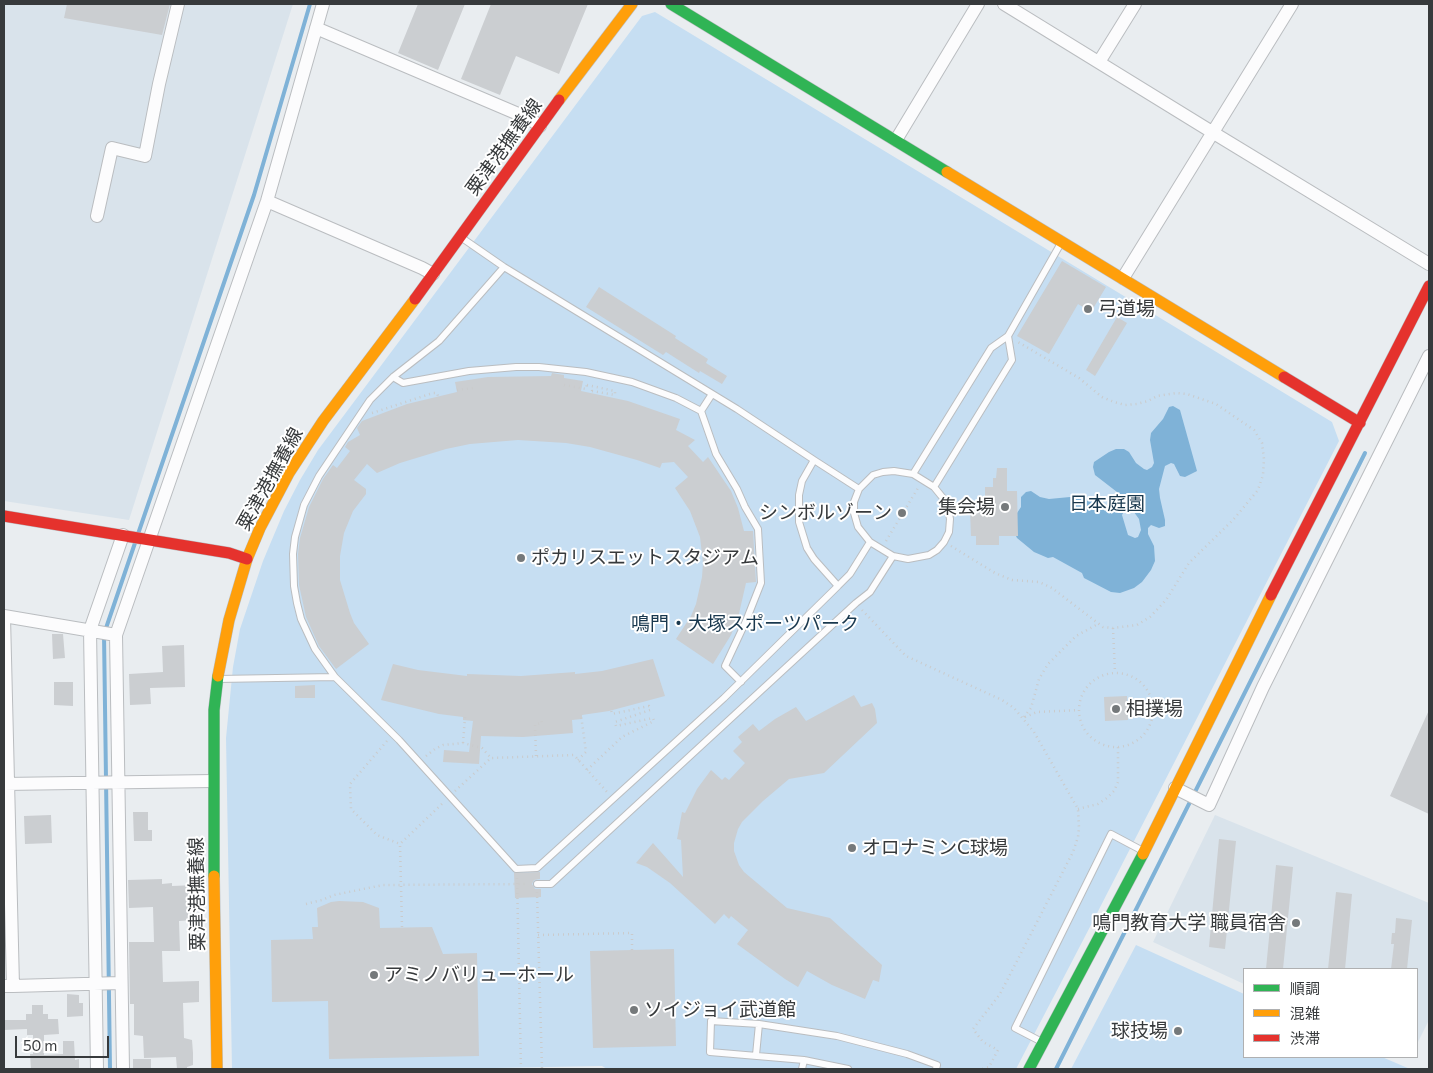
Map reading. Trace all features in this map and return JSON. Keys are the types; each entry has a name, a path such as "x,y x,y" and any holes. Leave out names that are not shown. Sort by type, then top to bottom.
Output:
{"street":[{"path":"97,216 112,148 145,156 159,84 178,4"},
{"path":"123,1069 119,983 114,635 267,201 323,4"},
{"name":"粟津港撫養線","path":"217,1069 213,745 217,679 229,620 260,528 289,472 323,421 632,4"},
{"path":"671,4 1360,423"},
{"path":"896,140 978,4"},
{"path":"1004,4 1429,264"},
{"path":"1099,62 1135,4"},
{"path":"1123,278 1292,4"},
{"path":"316,28 521,116 540,126"},
{"path":"267,201 433,274"},
{"path":"1028,1069 1144,851 1180,791 1290,556 1429,286"},
{"path":"1180,791 1209,805 1263,687 1429,356"},
{"path":"4,516 229,553 248,559"},
{"path":"97,1069 92,630 124,535"},
{"path":"114,635 4,616 8,986 119,983"},
{"path":"6,784 213,781"}],"lane":[{"path":"461,237 504,266 712,394 859,489"},
{"path":"914,474 991,348 1008,336 1062,241"},
{"path":"504,266 439,341 393,377 370,400 319,476 304,505 295,537 294,578 301,619 315,649 335,677 393,734 516,869 537,868 741,682 850,574 870,542"},
{"path":"934,488 1012,360 1008,336"},
{"path":"393,377 403,383 492,368 563,369 632,382 676,398 701,411 716,454 758,528 761,583 725,666 741,682"},
{"path":"701,411 712,394"},
{"path":"814,460 802,481 799,495 799,522 807,548 814,559 838,586"},
{"path":"894,471 914,474 923,480 943,498 949,514 949,532 937,550 920,558 908,559 893,556 870,542 858,527 854,513 854,502 859,489 873,475 883,472 894,471"},
{"path":"537,884 551,884 870,592 893,556"},
{"path":"217,679 335,677"},
{"path":"1043,1043 1015,1028 1111,834 1144,851"},
{"path":"848,1069 804,1060 710,1052 711,1022 759,1024 837,1036 907,1054 937,1065 936,1069"},
{"path":"756,1055 759,1024"},
{"path":"802,1069 804,1060"}],"path":[{"path":"944,542 995,573 1012,580 1039,582 1052,588 1103,627 1113,628 1137,625 1150,617 1166,600 1189,563 1234,520 1258,490 1263,475 1262,443 1254,430 1216,404 1187,394 1168,394 1157,396 1142,403 1125,405 1102,397 1079,378 1008,336"},
{"path":"564,385 582,388"},
{"path":"587,385 615,391 614,395 592,391 592,393"},
{"path":"457,390 473,388"},
{"path":"373,412 433,393 437,393 438,396"},
{"path":"881,548 923,480"},
{"path":"856,603 906,656 1002,700 1014,708 1024,718 1078,809 1078,837 1072,852 1000,994 973,1029 982,1042 998,1050 989,1067 982,1069"},
{"path":"1024,718 1031,708 1039,679 1048,664 1076,636 1098,624"},
{"path":"1113,628 1115,673"},
{"path":"1115,673 1128,674 1137,680 1151,698 1153,709 1146,731 1134,742 1118,747 1106,746 1086,734 1078,710 1085,688 1104,674 1115,673"},
{"path":"587,770 622,737 654,722 653,718 616,726 614,722 650,710 649,706 612,714 611,710"},
{"path":"1024,718 1037,712 1078,710"},
{"path":"578,760 586,752 581,715"},
{"path":"463,743 465,717"},
{"path":"536,756 535,724 542,723 542,718"},
{"path":"393,734 350,784 351,809 377,835 400,844"},
{"path":"419,762 443,745 463,743 482,748 491,758"},
{"path":"1078,809 1098,804 1108,798 1114,791 1118,782 1118,747"},
{"path":"402,927 400,844 491,758 574,755 613,799"},
{"path":"516,869 521,1069"},
{"path":"306,904 342,893 383,885 537,884 542,1069"},
{"path":"538,935 632,933 632,951"}],"shaded area":[{"path":"4,4 293,4 129,520 4,501"},
{"name":"鳴門教育大学 職員宿舎","path":"1215,815 1429,903 1429,1020 1418,1042 1418,968 1243,968 1243,984 1153,942"}],"green space":[{"name":"鳴門・大塚スポーツパーク","path":"655,12 1332,422 1339,441 1016,1069 607,1069 602,1066 441,1069 232,1069 226,738 233,667 240,629 263,561 284,511 318,450 642,16"},
{"name":"球技場","path":"1136,945 1243,994 1243,1058 1384,1058 1410,1069 1071,1069"}],"water":[{"path":"1173,406 1180,410 1197,471 1185,477 1180,476 1174,464 1171,463 1165,466 1159,489 1165,526 1159,528 1151,525 1148,528 1148,534 1154,546 1155,561 1142,582 1134,588 1120,593 1111,592 1084,578 1082,573 1053,557 1048,558 1034,552 1017,538 1015,534 1017,513 1021,507 1021,497 1026,492 1031,491 1040,497 1049,499 1070,497 1089,499 1103,505 1114,503 1117,500 1117,492 1095,475 1094,462 1109,452 1116,449 1124,449 1144,469 1147,470 1152,467 1154,463 1150,440 1151,433 1163,419 1169,407","holes":["1131,508 1139,519 1141,530 1138,537 1135,538 1128,535 1122,515 1125,509"]}],"building":[{"path":"67,4 170,4 162,35 64,18"},
{"path":"418,4 465,4 438,70 398,53"},
{"path":"491,4 588,4 559,74 516,56 500,95 461,79"},
{"path":"1062,261 1106,287 1091,312 1078,304 1049,354 1017,336"},
{"path":"599,287 676,336 675,338 708,359 706,363 727,376 722,384 700,371 699,373 666,352 663,355 586,307"},
{"path":"1117,317 1127,323 1095,376 1086,370"},
{"path":"552,373 564,375 564,378 583,381 581,391 628,401 680,419 676,430 695,440 688,446 703,462 708,457 731,491 744,531 753,531 756,582 746,583 738,618 731,635 713,664 676,639 691,616 696,604 702,577 703,563 700,537 690,511 675,488 688,477 674,462 662,463 660,468 590,447 566,443 518,440 470,444 446,449 400,463 377,473 367,464 354,480 366,489 366,494 353,511 344,533 340,556 340,580 354,623 369,644 336,669 319,646 306,617 299,585 298,554 300,538 309,507 323,479 333,465 337,468 350,451 345,447 348,442 360,435 357,428 362,421 407,404 457,392 455,382 488,377 551,376"},
{"name":"集会場","path":"997,468 1007,468 1007,491 1017,491 1018,536 999,536 999,545 976,545 976,536 971,536 970,511 985,509 985,487 993,487 993,478 996,478"},
{"path":"52,634 63,634 65,658 53,659"},
{"path":"184,645 185,687 150,688 151,704 130,705 129,674 163,672 162,646"},
{"path":"653,659 665,696 609,711 582,715 582,719 572,720 573,733 523,737 481,736 479,764 443,762 444,750 469,752 473,721 463,720 463,717 439,714 381,700 393,664 418,670 467,676 467,674 521,676 602,671"},
{"path":"54,682 73,682 73,706 54,705"},
{"path":"315,685 315,698 295,698 295,686"},
{"path":"854,695 861,707 872,703 877,723 824,773 789,779 763,801 742,822 734,843 734,851 739,865 744,872 787,908 830,918 882,965 879,982 873,980 865,999 832,985 807,971 798,987 737,944 748,930 731,916 729,919 724,914 715,924 670,883 647,867 636,863 653,843 683,877 681,840 677,839 682,812 685,813 697,789 711,770 722,780 725,777 729,780 745,763 733,751 742,742 738,737 753,724 759,731 796,707 806,721"},
{"name":"相撲場","path":"1127,696 1128,720 1105,721 1104,697"},
{"path":"1429,710 1429,814 1390,796"},
{"path":"133,812 148,812 148,830 152,830 152,841 134,841"},
{"path":"51,815 52,843 25,844 24,816"},
{"path":"1219,839 1236,841 1225,949 1209,947"},
{"path":"1276,865 1293,867 1283,968 1266,968"},
{"path":"540,872 540,879 534,880 532,884 535,889 541,889 541,897 515,898 514,873"},
{"path":"162,879 162,884 172,883 172,886 197,885 198,906 194,906 194,920 179,921 180,951 162,951 163,982 199,981 199,1002 183,1003 184,1038 192,1040 193,1053 193,1065 187,1067 187,1069 177,1069 176,1057 144,1058 143,1036 134,1035 134,1004 130,1004 129,942 154,942 153,907 129,908 128,880"},
{"path":"1336,892 1352,894 1345,968 1328,968"},
{"name":"アミノバリューホール","path":"339,901 363,902 379,908 380,928 432,927 443,954 477,953 479,1056 329,1059 328,1001 272,1002 271,940 313,939 312,927 318,927 317,908"},
{"path":"1396,918 1412,920 1407,968 1391,968 1394,944 1391,944 1392,933 1395,933"},
{"name":"ソイジョイ武道館","path":"674,949 676,1046 593,1048 590,951"},
{"path":"67,994 79,995 79,1003 83,1003 83,1016 67,1017"},
{"path":"32,1005 43,1005 43,1014 48,1014 48,1019 58,1019 59,1034 44,1035 44,1055 63,1054 63,1041 74,1041 75,1060 79,1059 79,1069 31,1069 30,1054 33,1054 33,1035 27,1035 27,1029 4,1030 4,1020 26,1020 26,1014 32,1014"},
{"path":"133,1059 151,1059 151,1069 133,1069"}],"waterway":[{"path":"138,534 254,195 310,4"},
{"path":"1056,1069 1365,453"},
{"path":"110,1069 104,634 135,543"}],"traffic: fast":[{"path":"671,4 947,172"},
{"path":"214,876 214,710 218,676"},
{"path":"1029,1069 1143,854"}],"traffic: slow":[{"path":"559,100 632,4"},
{"path":"947,172 1284,377"},
{"path":"218,676 229,620 247,559 260,528 289,473 323,421 415,299"},
{"path":"1143,854 1271,595"},
{"path":"214,876 217,1069"}],"traffic: jam":[{"path":"415,299 559,100"},
{"path":"1271,595 1429,286"},
{"path":"1284,377 1360,423"},
{"path":"4,516 229,553 247,559"}],"place":[{"name":"弓道場","path":"1088,309"},
{"name":"集会場","path":"1005,507"},
{"name":"シンボルゾーン","path":"902,513"},
{"name":"ポカリスエットスタジアム","path":"521,558"},
{"name":"相撲場","path":"1116,709"},
{"name":"オロナミンC球場","path":"852,848"},
{"name":"鳴門教育大学 職員宿舎","path":"1296,923"},
{"name":"アミノバリューホール","path":"374,975"},
{"name":"ソイジョイ武道館","path":"634,1010"},
{"name":"球技場","path":"1178,1031"}],"park label":[{"name":"日本庭園","path":"1107,504"}]}
